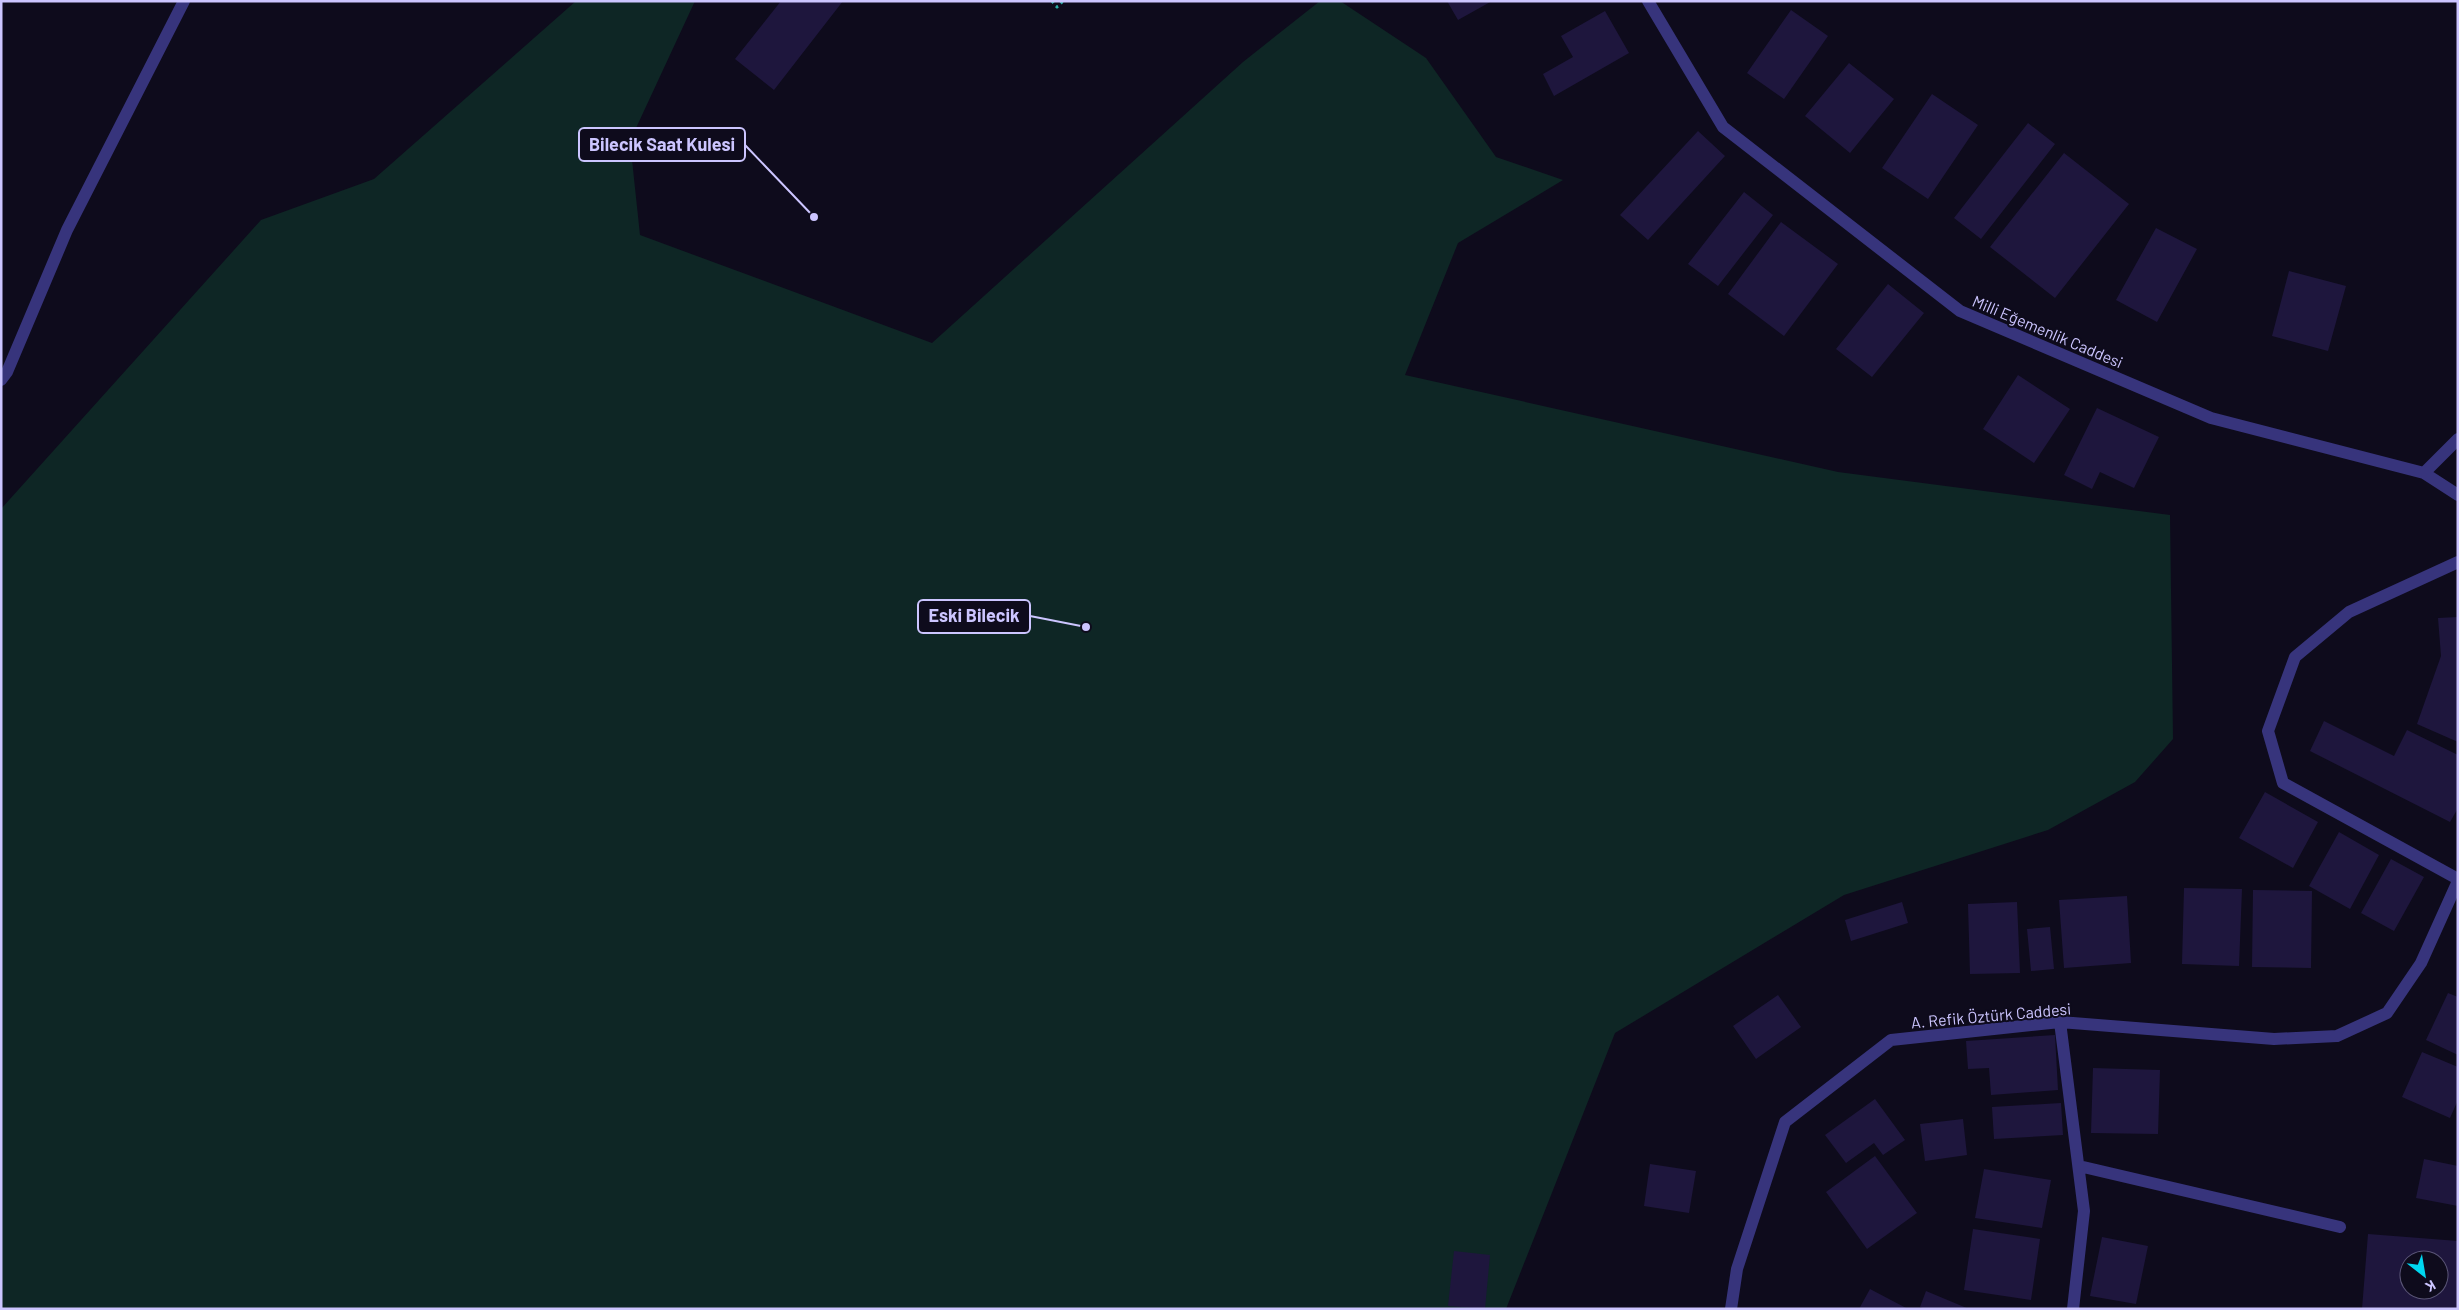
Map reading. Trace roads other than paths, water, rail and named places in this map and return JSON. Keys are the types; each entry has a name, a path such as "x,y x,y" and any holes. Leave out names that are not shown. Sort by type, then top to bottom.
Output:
{"street":[{"path":"1,380 7,372 67,230 184,1"},
{"name":"Milli Eğemenlik Caddesi","path":"1648,1 1723,127 1960,311 2211,418 2424,473 2458,495"},
{"path":"2424,473 2458,439"},
{"path":"2458,562 2349,612 2295,657 2268,731 2283,783 2458,880"},
{"name":"A. Refik Öztürk Caddesi","path":"1731,1309 1737,1269 1785,1122 1891,1040 2060,1022 2274,1039 2337,1036 2387,1013 2421,963 2458,880"},
{"path":"2060,1022 2084,1212 2073,1309"},
{"path":"2079,1166 2340,1227"}],"place":[{"name":"Bilecik Saat Kulesi","path":"814,217"},
{"name":"Eski Bilecik","path":"1086,627"}]}
